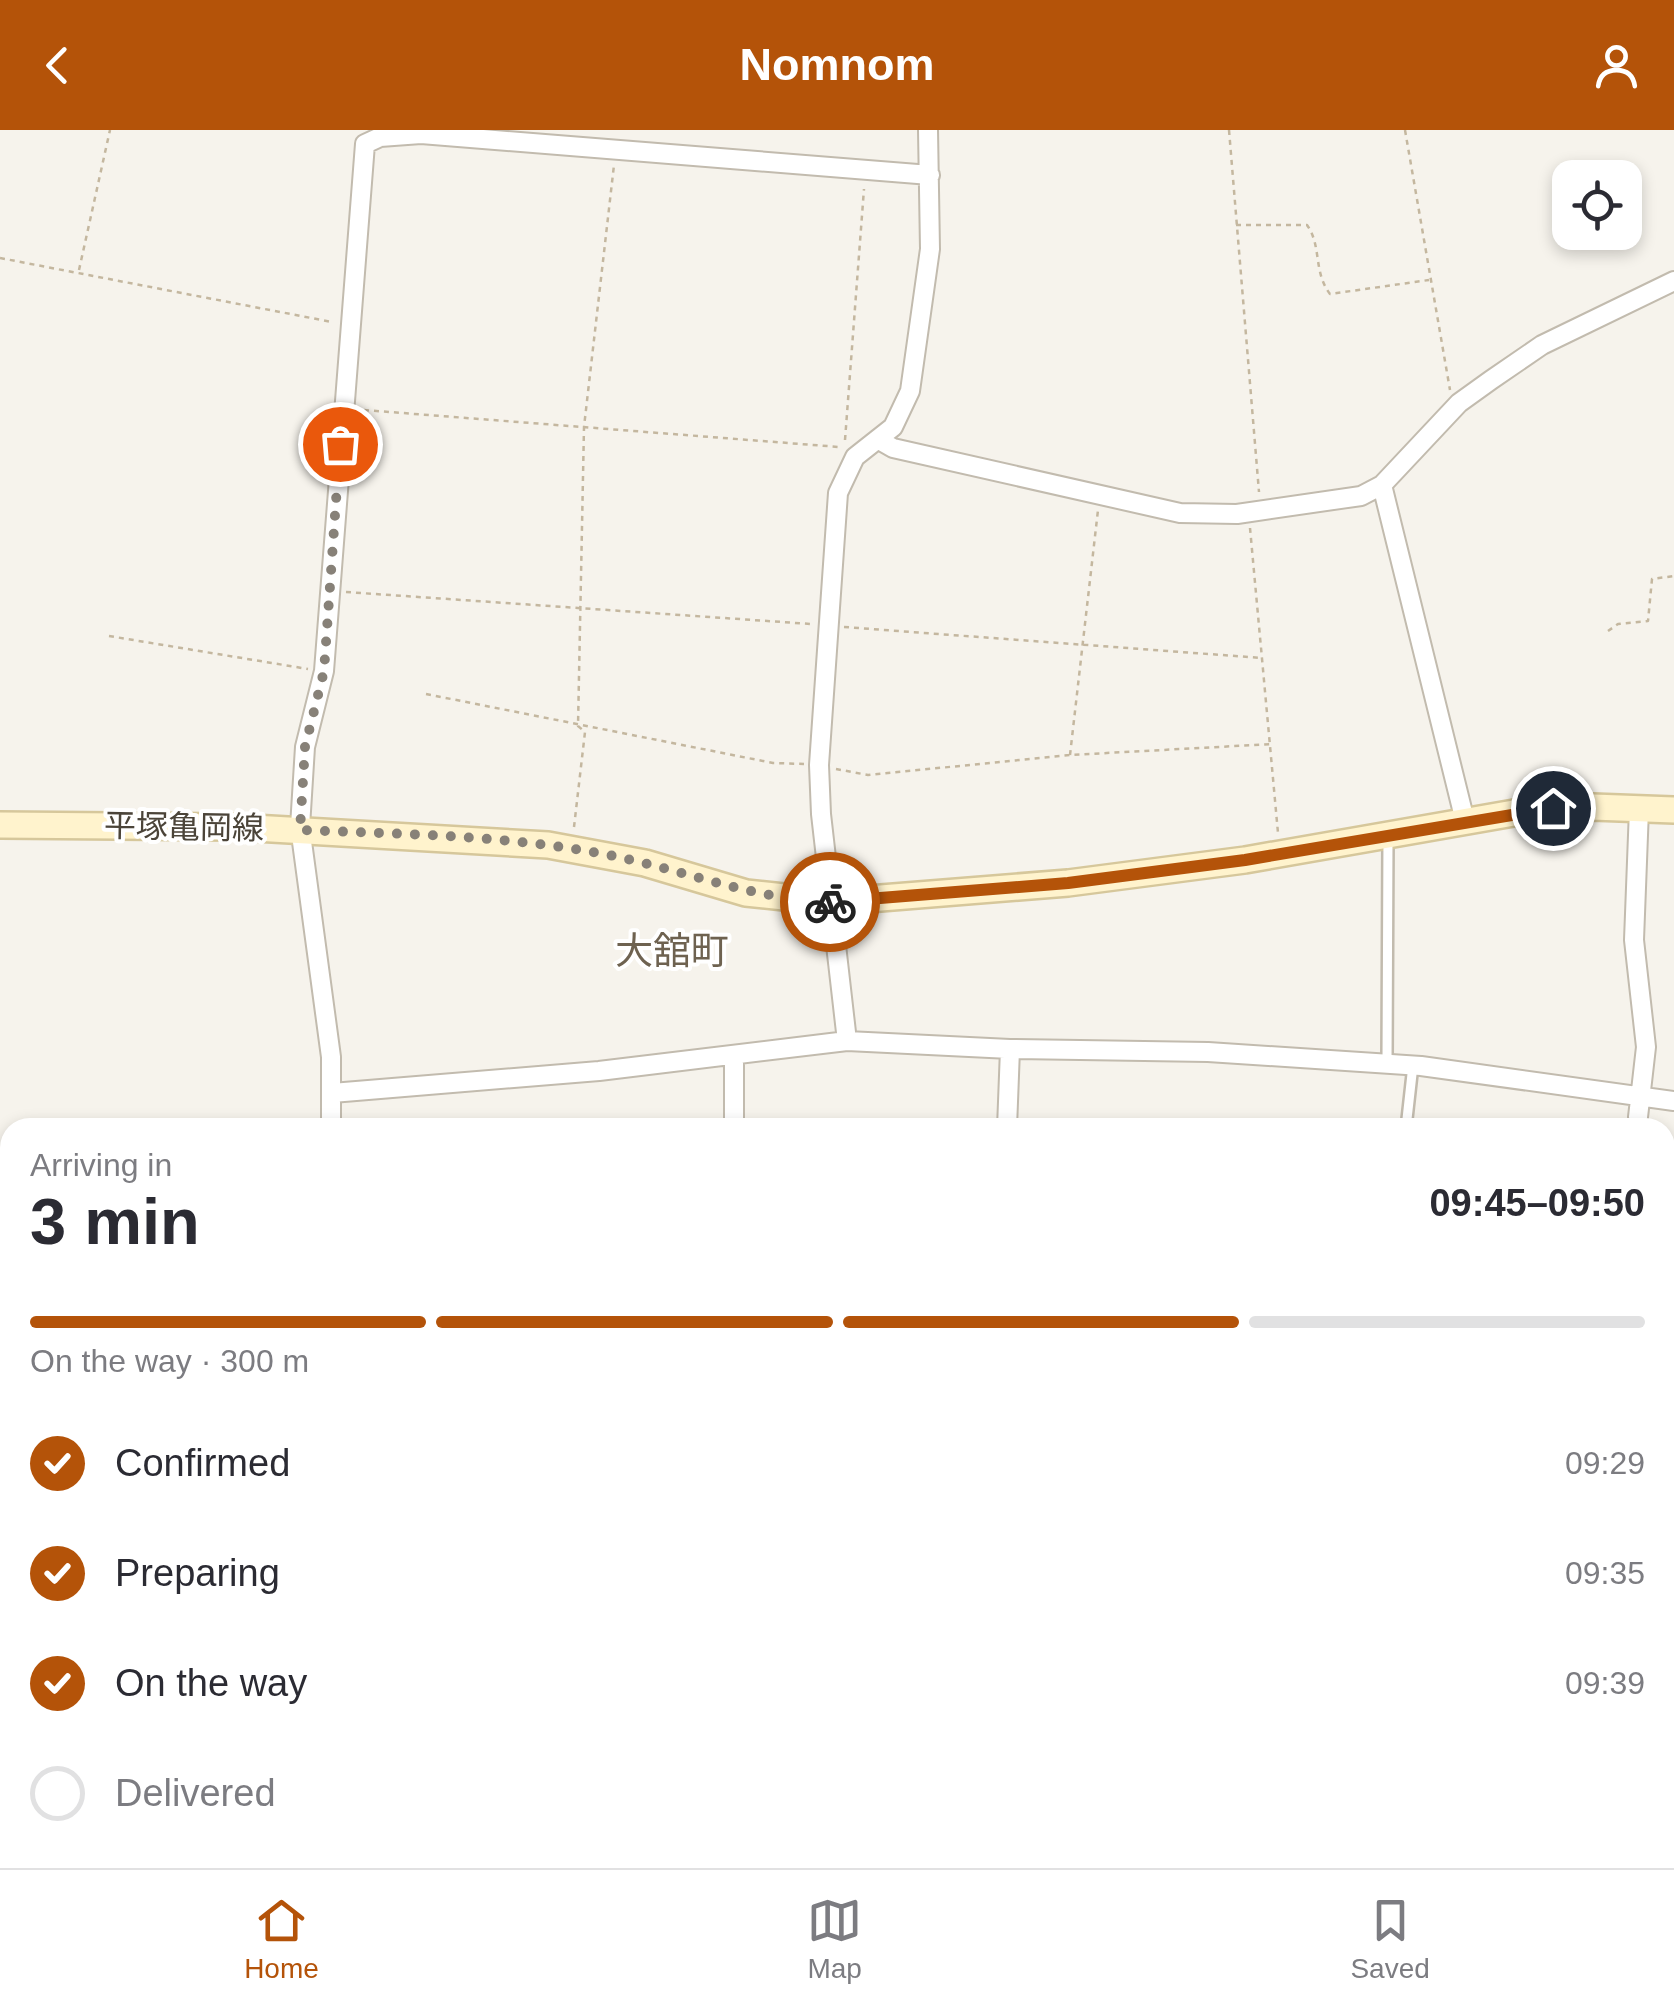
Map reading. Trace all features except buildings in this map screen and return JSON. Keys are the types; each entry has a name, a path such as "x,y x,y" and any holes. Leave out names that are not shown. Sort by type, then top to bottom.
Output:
{"main road":[{"name":"平塚亀岡線","path":"0,825 300,830 548,845 645,862 746,893 831,902 1068,883 1279,854 1553,808 1674,810"}],"street":[{"path":"847,1041 819,765 838,493 855,457 879,440 903,412 910,391 930,248 928,130"},
{"path":"331,1118 331,1057 300,830 305,747 324,671 362,150 370,140 380,137 422,132 930,175"},
{"path":"879,440 893,448 1180,513 1254,511 1362,496 1382,485 1458,403 1542,345 1674,281"},
{"path":"1382,485 1464,821"},
{"path":"1638,1114 1646,1047 1634,940 1639,809"},
{"path":"332,1093 734,1057 847,1041 1010,1049 1208,1052 1387,1063 1413,1065 1638,1114 1674,1101"},
{"path":"1007,1118 1010,1049"},
{"path":"734,1057 734,1118"}],"lane":[{"path":"1387,1063 1388,835"},
{"path":"1407,1118 1413,1065"}],"path":[{"path":"79,272 110,130"},
{"path":"1229,130 1262,658 1273,744 1279,854"},
{"path":"1405,130 1451,396 1458,403"},
{"path":"578,726 584,427 616,148"},
{"path":"342,408 844,447 865,172"},
{"path":"1236,225 1306,225 1314,235 1320,280 1330,294 1430,280"},
{"path":"0,258 349,325"},
{"path":"1070,755 1100,494"},
{"path":"1608,631 1618,624 1648,621 1652,580 1674,576"},
{"path":"329,591 1262,658"},
{"path":"109,636 324,671"},
{"path":"426,694 773,763 819,765 868,775 1070,755 1273,744"},
{"path":"574,829 585,732 578,726"}],"way so far":[{"path":"340,444 324,671 305,747 300,830 548,845 645,862 746,893 830,902"}],"district":[{"name":"大舘町","path":"672,951"}],"route":[{"path":"830,902 1068,883 1245,860 1553,808"}]}
